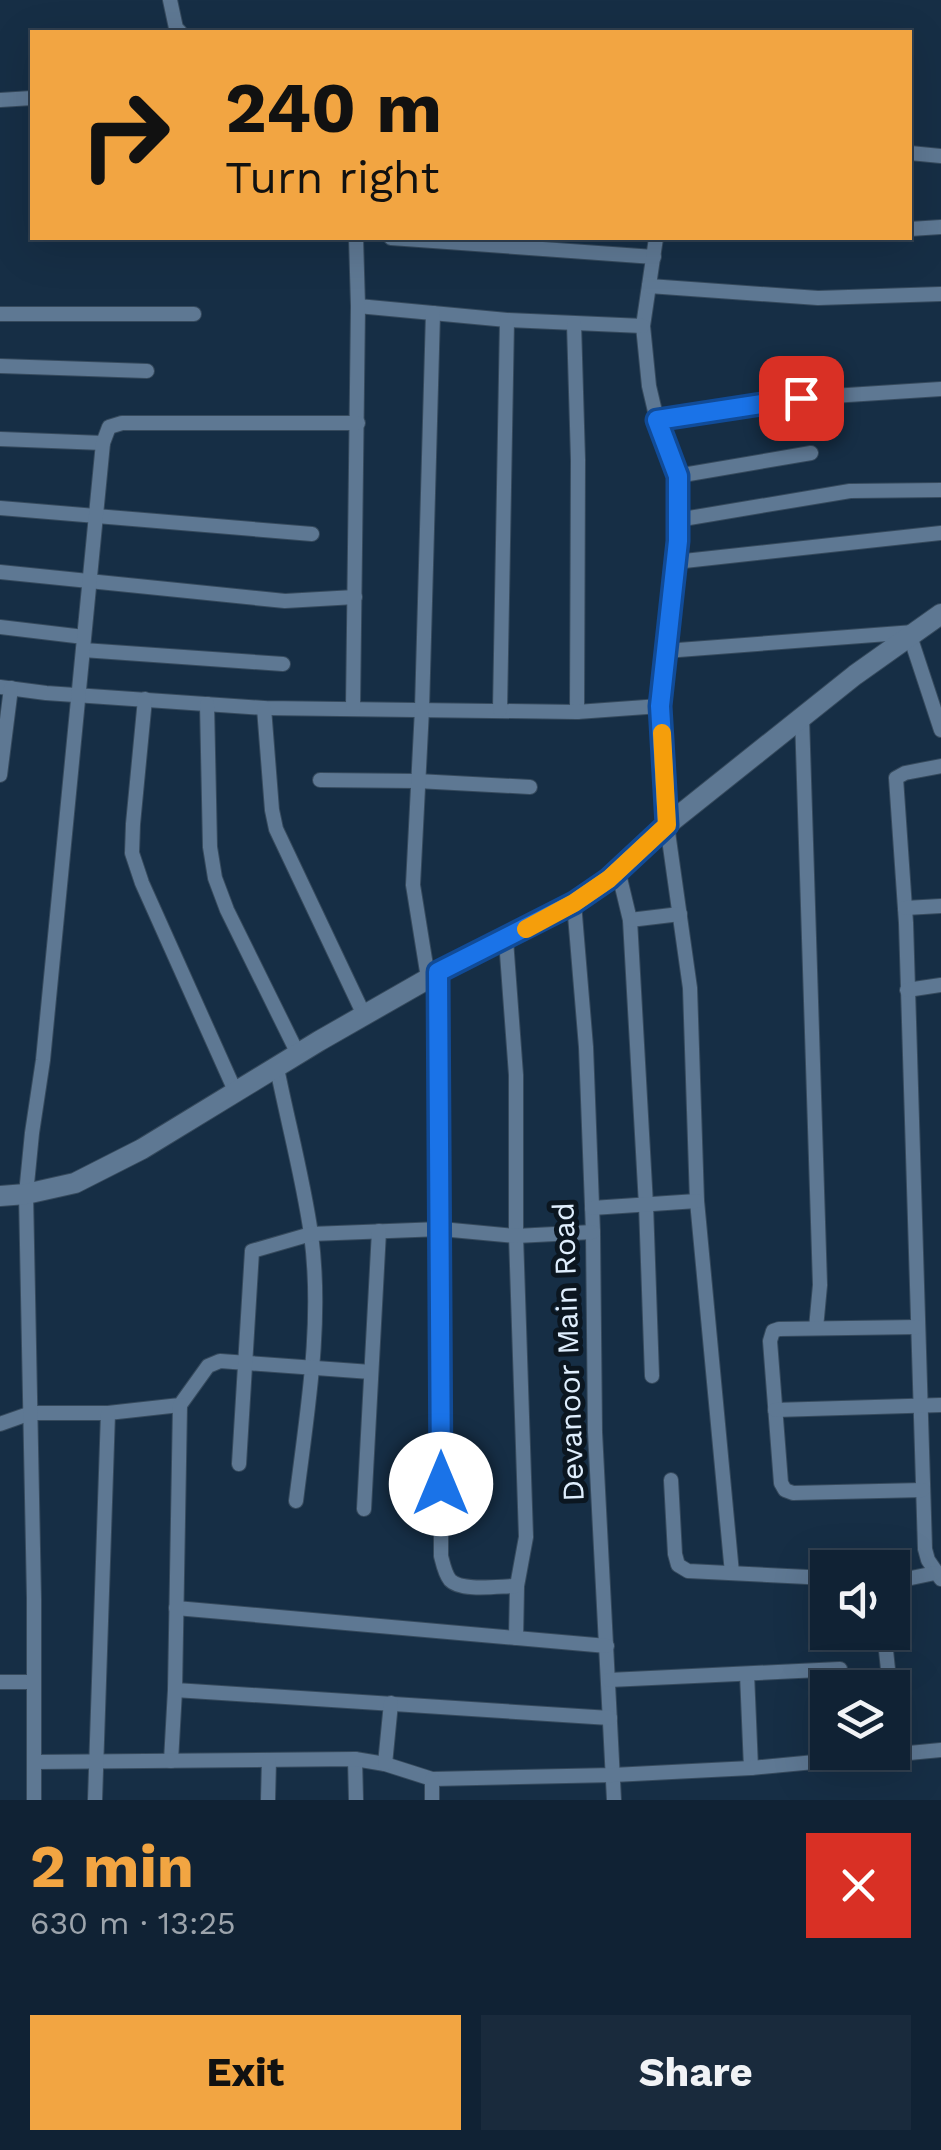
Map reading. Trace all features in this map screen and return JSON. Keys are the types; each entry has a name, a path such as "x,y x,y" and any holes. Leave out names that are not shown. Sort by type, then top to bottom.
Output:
{"street":[{"path":"170,0 175,30"},
{"path":"0,100 30,98"},
{"path":"912,153 941,156"},
{"path":"912,229 941,227"},
{"path":"353,708 358,422 356,240"},
{"path":"419,240 654,257"},
{"path":"656,240 643,326 649,386 678,476 675,562 660,706 667,825 690,988 697,1202 732,1573"},
{"path":"649,286 818,298 941,294"},
{"path":"358,306 507,320 643,326"},
{"path":"432,313 422,709 413,885 433,976 441,1229 442,1556 450,1580 460,1588 516,1586"},
{"path":"0,314 194,314"},
{"path":"500,710 507,320"},
{"path":"574,324 578,460 576,712"},
{"path":"0,366 147,371"},
{"path":"657,420 801,398 941,389"},
{"path":"34,1800 26,1194 43,1060 103,443 109,427 122,423 358,422"},
{"path":"0,439 103,443"},
{"path":"678,476 810,453"},
{"path":"678,520 850,491 941,490"},
{"path":"0,508 312,534"},
{"path":"675,562 941,533"},
{"path":"0,572 285,601 355,596"},
{"path":"0,1196 75,1183 142,1150 364,1015 574,903 855,675 941,614"},
{"path":"0,628 84,644 283,664"},
{"path":"665,652 912,634"},
{"path":"912,634 941,730"},
{"path":"0,774 6,687 264,708 576,712 660,706"},
{"path":"145,699 132,853 142,884 236,1093"},
{"path":"207,704 210,846 215,878 298,1054"},
{"path":"264,708 276,829 364,1015"},
{"path":"802,717 820,1285 816,1328"},
{"path":"910,1580 938,1576 925,1548 905,908 896,778 941,766"},
{"path":"320,780 417,780 530,788"},
{"path":"618,870 630,920 652,1376"},
{"name":"Devanoor Main Road","path":"574,903 586,1047 594,1232 596,1432 614,1800"},
{"path":"905,908 941,906"},
{"path":"630,920 680,914"},
{"path":"506,940 516,1075 516,1236 526,1537 516,1586 516,1638"},
{"path":"907,990 941,985"},
{"path":"277,1068 311,1234 315,1325 296,1502"},
{"path":"592,1208 697,1202"},
{"path":"239,1464 252,1252 311,1234 441,1229 516,1236 594,1232"},
{"path":"364,1508 379,1231"},
{"path":"918,1327 773,1331 770,1341 781,1483 785,1490 923,1490"},
{"path":"171,1761 180,1405 214,1362 246,1361 371,1372"},
{"path":"0,1424 30,1412 108,1413 180,1405"},
{"path":"775,1410 941,1405"},
{"path":"94,1800 108,1413"},
{"path":"671,1480 674,1554 678,1565 688,1571 810,1577"},
{"path":"176,1608 607,1646"},
{"path":"609,1680 840,1669"},
{"path":"748,1674 751,1768"},
{"path":"0,1682 34,1682"},
{"path":"174,1690 610,1718"},
{"path":"386,1764 391,1703"},
{"path":"910,1753 941,1750"},
{"path":"34,1762 355,1759 386,1764 432,1780 613,1776 810,1762"},
{"path":"355,1759 356,1800"},
{"path":"268,1800 270,1760"},
{"path":"432,1780 432,1800"}],"slow traffic":[{"path":"526,929 609,879 667,825 662,733"}],"route":[{"path":"441,1484 438,972 574,903 609,879 667,825 660,706 678,541 678,476 657,420 801,398"}]}
